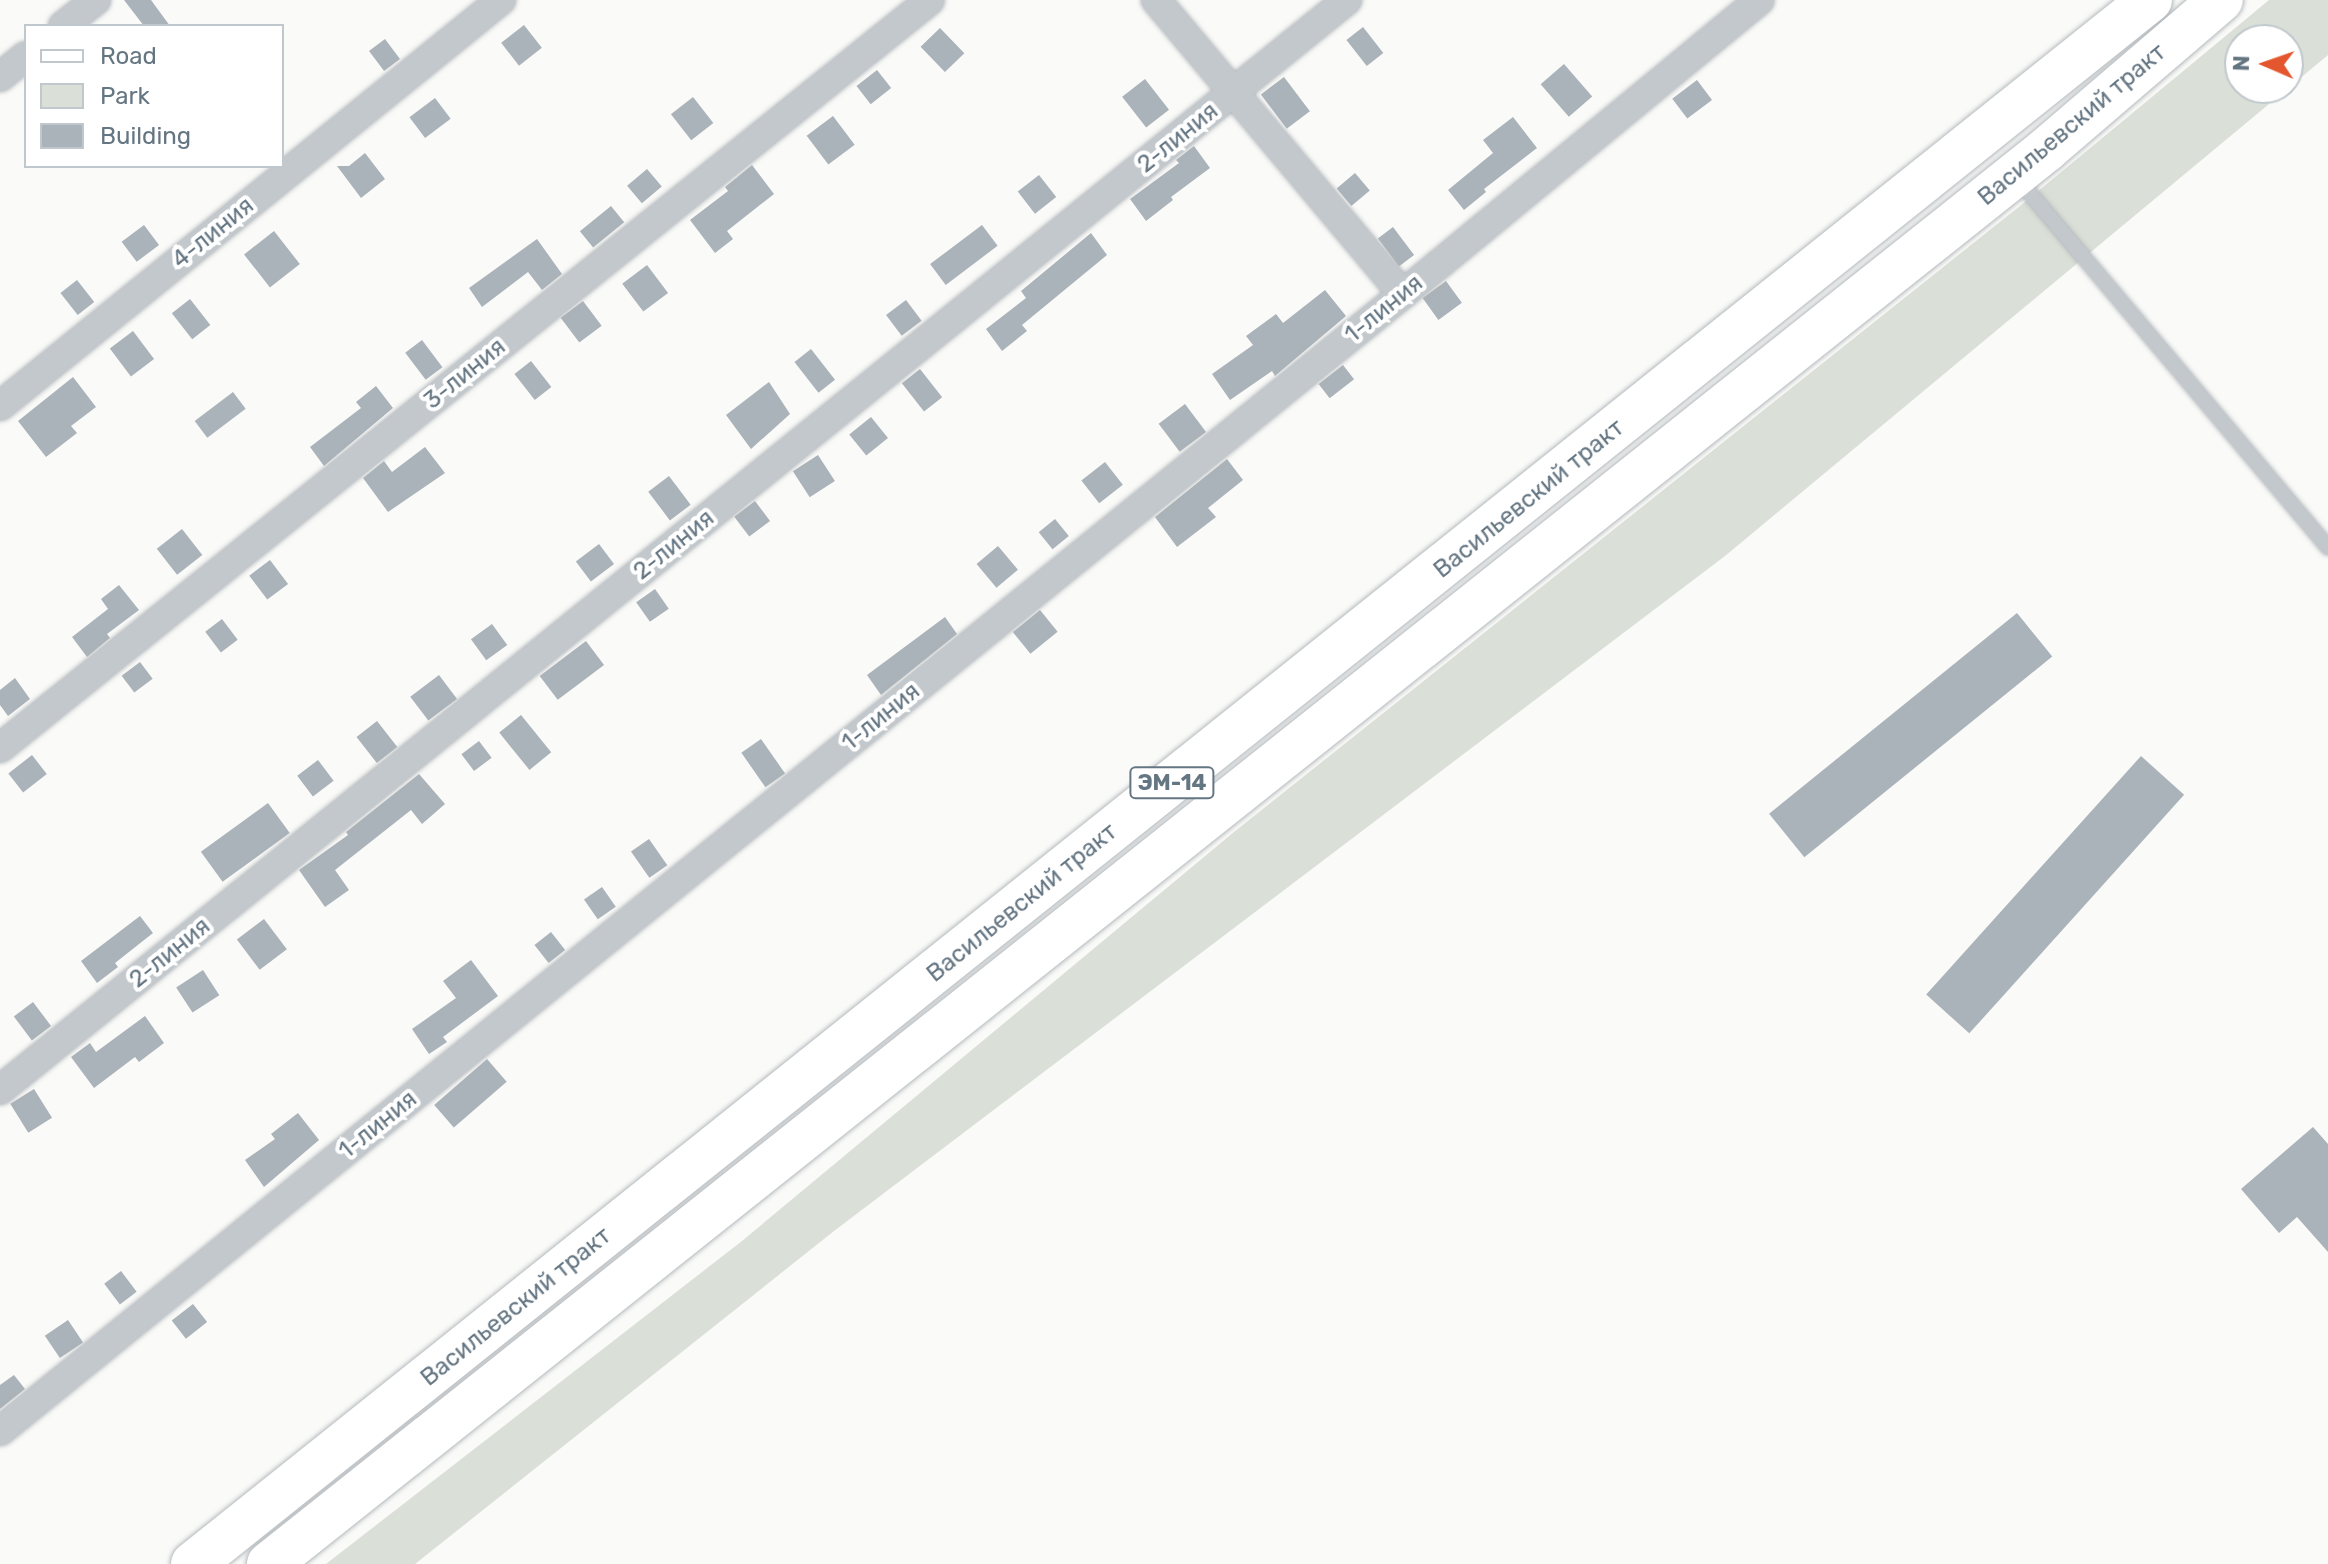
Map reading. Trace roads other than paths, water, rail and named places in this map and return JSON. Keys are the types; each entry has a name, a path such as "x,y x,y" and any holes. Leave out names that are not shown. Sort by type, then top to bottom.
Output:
{"main road":[{"name":"Васильевский тракт","path":"193,1564 2150,0"},
{"name":"Васильевский тракт","path":"269,1564 2014,175 2221,0"}],"street":[{"path":"66,24 96,0"},
{"name":"4-линия","path":"0,406 501,0"},
{"name":"3-линия","path":"0,748 930,0"},
{"path":"1156,0 1403,294"},
{"name":"2-линия","path":"0,1090 1347,0"},
{"name":"1-линия","path":"0,1431 1403,294 1760,0"},
{"path":"0,77 24,58"}],"lane":[{"path":"2014,175 2328,547"}]}
